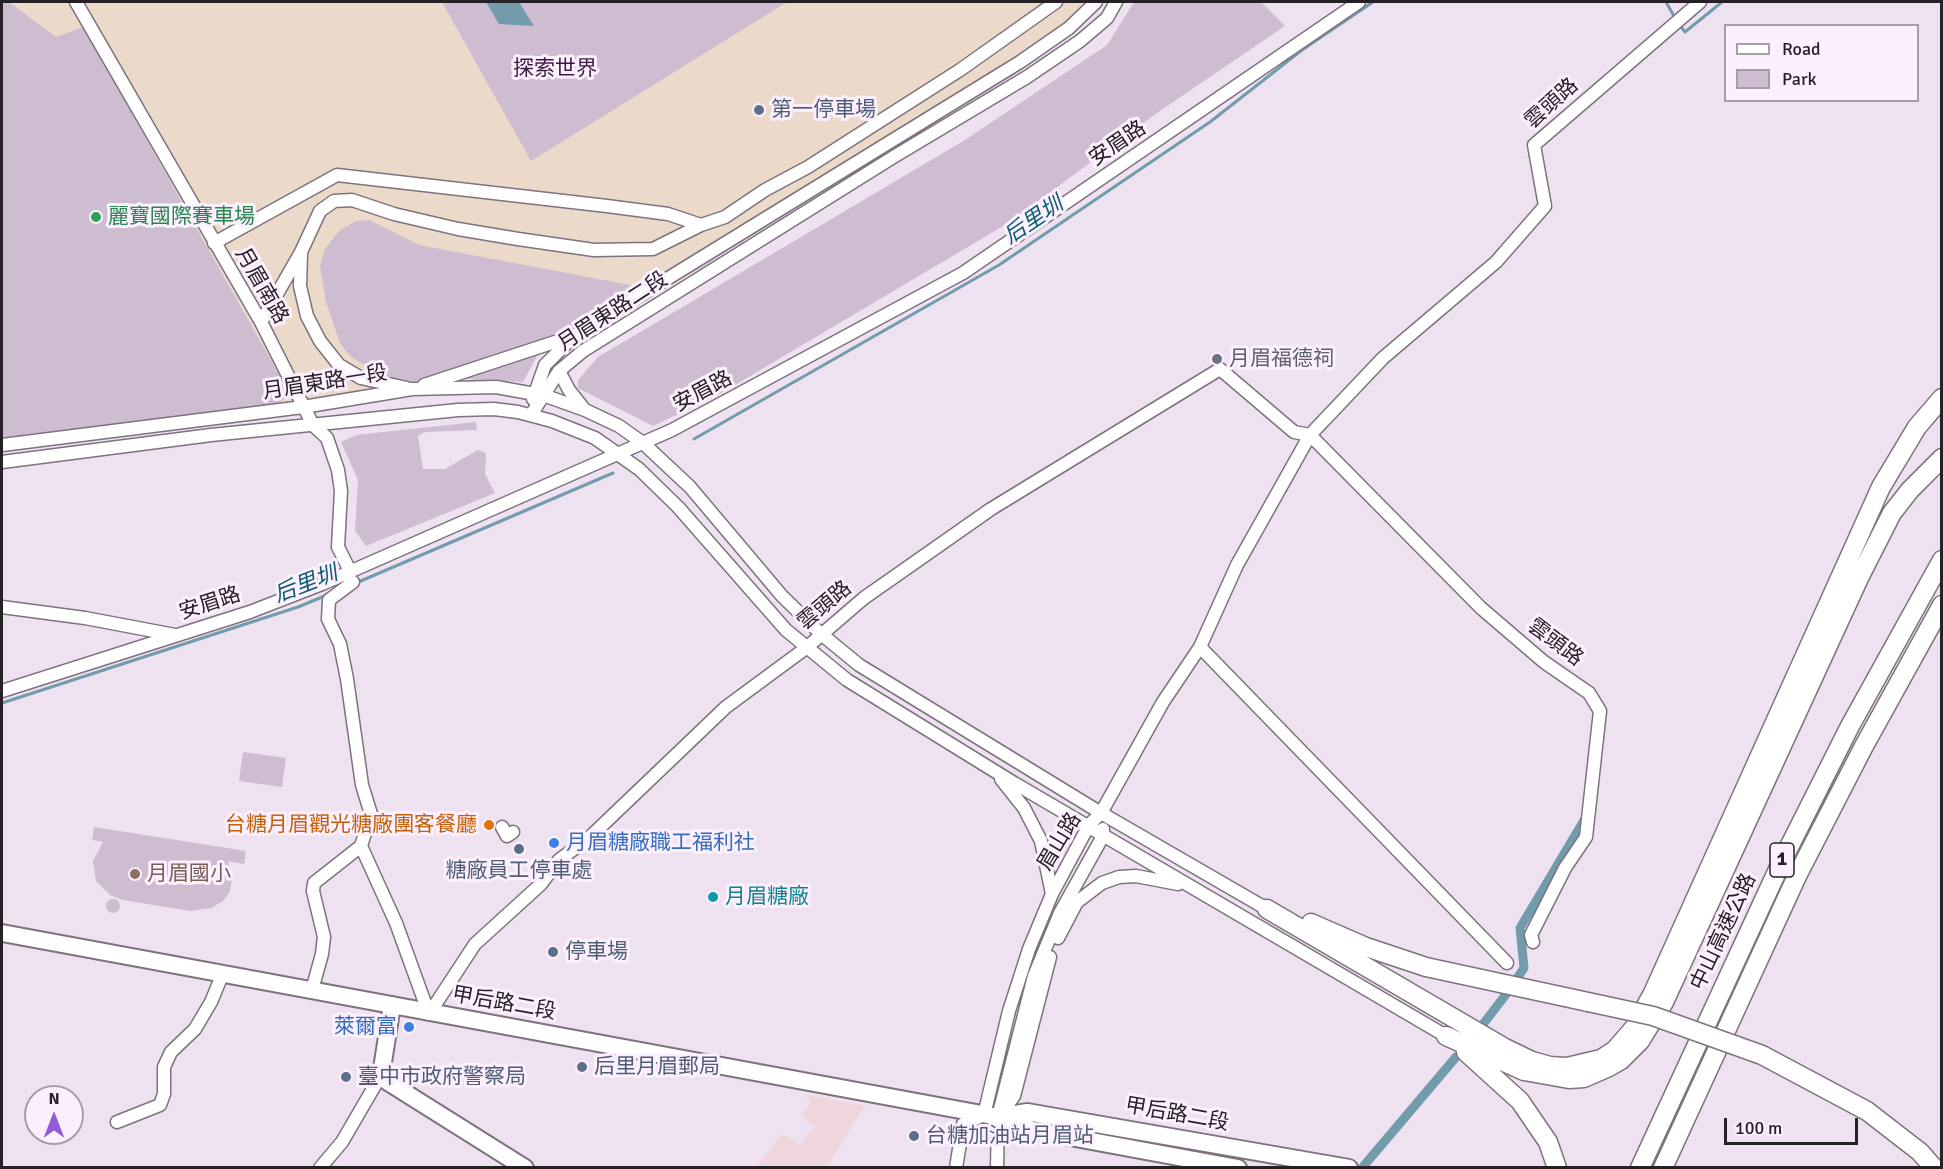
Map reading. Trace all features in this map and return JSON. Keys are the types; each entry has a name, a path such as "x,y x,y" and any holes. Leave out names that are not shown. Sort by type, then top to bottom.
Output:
{"highway":[{"path":"1267,909 1505,1048 1532,1060 1550,1066 1567,1067 1601,1059 1615,1050 1634,1028 1653,993 1881,487 1917,427 1941,398"},
{"path":"1446,1036 1524,1071 1569,1079 1596,1074 1621,1060 1640,1041 1664,1002 1859,578 1893,513 1910,490 1941,458"},
{"name":"中山高速公路","path":"1640,1167 1781,863 1850,726 1941,561"},
{"name":"中山高速公路","path":"1663,1167 1797,876 1864,746 1939,613"},
{"path":"1267,909 1300,918 1366,947 1426,967 1653,1016 1762,1055 1867,1111 1920,1152 1934,1167"},
{"path":"1446,1036 1502,1081 1520,1101 1548,1142 1557,1167"}],"main road":[{"name":"甲后路二段","path":"2,933 392,1005 429,1014 991,1116 1032,1130 1238,1167"},
{"path":"392,1005 381,1075 388,1082 525,1167"},
{"name":"甲后路二段","path":"991,1116 1027,1112 1349,1167"}],"street":[{"name":"月眉南路","path":"76,2 261,322 303,406 314,425 327,438 338,470 340,491 338,547 352,576"},
{"path":"261,322 301,252 320,211 334,201 352,200 394,214 458,229 594,250 653,249 701,225 725,217 779,182 808,167 960,70 1056,2"},
{"name":"月眉東路二段","path":"531,415 539,395 545,365 574,336 1020,62 1070,28 1096,2"},
{"name":"月眉東路二段","path":"539,395 559,371 584,351 1036,71 1080,41 1107,18 1116,2"},
{"name":"安眉路","path":"2,691 250,612 352,576 672,430 963,273 1359,2"},
{"name":"雲頭路","path":"1101,813 1163,702 1200,647 1237,565 1310,435 1383,358 1496,262 1545,206 1534,145 1700,2"},
{"path":"214,243 337,175 668,214 701,225"},
{"path":"301,252 300,286 307,316 320,341 339,365 361,378 412,389 574,336"},
{"name":"雲頭路","path":"429,1014 475,944 541,884 559,860 590,837 726,707 806,648 820,633 864,598 991,509 1220,369 1294,432 1310,435 1481,608 1544,662 1589,693 1600,711 1586,837 1565,868 1531,935 1533,942"},
{"path":"559,371 568,390 585,410"},
{"name":"月眉東路一段","path":"2,445 303,406 412,389 496,387 539,395 585,410 619,426 643,443 690,487 782,596 820,633 859,665 1101,813 1267,909"},
{"name":"月眉東路一段","path":"2,462 458,410 494,409 531,415 595,438 639,469 678,507 739,580 806,648 847,680 997,773 1089,825 1103,836 1446,1036"},
{"path":"312,990 322,954 324,937 313,891 314,883 361,846 371,814 362,785 340,644 328,619 329,600 352,576"},
{"path":"2,607 85,618 178,635"},
{"path":"1200,647 1507,963"},
{"path":"997,773 1024,808 1041,841 1052,894"},
{"name":"眉山路","path":"997,1167 991,1116 1009,1011 1029,949 1052,894 1089,825 1101,813"},
{"name":"眉山路","path":"991,1116 1034,976 1060,913 1103,836 1101,813"},
{"path":"361,846 396,923 429,1014"},
{"path":"956,1167 963,1124 991,1116 1014,1096 1045,970 1060,933 1077,902 1095,886 1119,877 1136,876 1189,886"},
{"path":"117,1122 144,1114 160,1105 164,1094 164,1066 171,1052 195,1029 211,1002 223,973"},
{"path":"320,1167 342,1142 381,1075"}],"shaded area":[{"path":"2,2 1087,2 1063,25 739,233 573,333 414,384 361,394 2,441"},
{"path":"805,1095 865,1105 827,1167 757,1167 781,1134 800,1144 815,1127 801,1115 811,1102"}],"green space":[{"name":"麗寶國際賽車場","path":"2,2 9,2 56,37 83,27 291,396 286,397 277,405 2,440"},
{"name":"探索世界","path":"442,2 787,2 531,161"},
{"path":"1134,2 1261,2 1285,26 1157,113 1010,222 718,395 653,426 578,388 578,380 598,357 965,140 1107,45"},
{"path":"369,220 419,245 646,288 573,331 417,382 382,376 350,356 340,343 326,302 320,265 325,249 339,231 356,221"},
{"path":"538,354 523,382 464,379"},
{"path":"476,422 477,430 425,432 418,436 423,469 445,469 478,450 486,453 485,474 495,493 366,546 355,531 358,480 341,442 356,435"},
{"path":"243,752 286,758 282,787 239,781"},
{"path":"94,827 246,851 244,864 228,861 232,878 230,891 223,901 211,908 190,911 123,900 110,895 96,881 93,861 103,842 92,840"},
{"path":"110,899 116,899 120,906 116,913 110,913 106,909 106,903"}],"water":[{"path":"486,2 519,2 534,26 499,24"}],"waterway":[{"name":"后里圳","path":"694,439 999,265 1210,122 1302,50 1373,2"},
{"path":"1666,2 1675,18"},
{"path":"1679,24 1685,32 1722,2"},
{"name":"后里圳","path":"356,583 613,473"},
{"name":"后里圳","path":"2,703 298,607 327,595"},
{"path":"1518,977 1524,968 1520,928 1586,817"},
{"path":"1484,1023 1507,993"},
{"path":"1362,1168 1456,1057"}],"place":[{"name":"第一停車場","path":"759,110"},
{"name":"麗寶國際賽車場","path":"96,217"},
{"name":"月眉福德祠","path":"1217,359"},
{"name":"台糖月眉觀光糖廠團客餐廳","path":"489,825"},
{"name":"月眉糖廠職工福利社","path":"554,843"},
{"name":"糖廠員工停車處","path":"519,849"},
{"name":"月眉國小","path":"135,874"},
{"name":"月眉糖廠","path":"713,897"},
{"name":"停車場","path":"553,952"},
{"name":"萊爾富","path":"409,1027"},
{"name":"后里月眉郵局","path":"582,1067"},
{"name":"臺中市政府警察局","path":"346,1077"},
{"name":"台糖加油站月眉站","path":"914,1136"}]}
